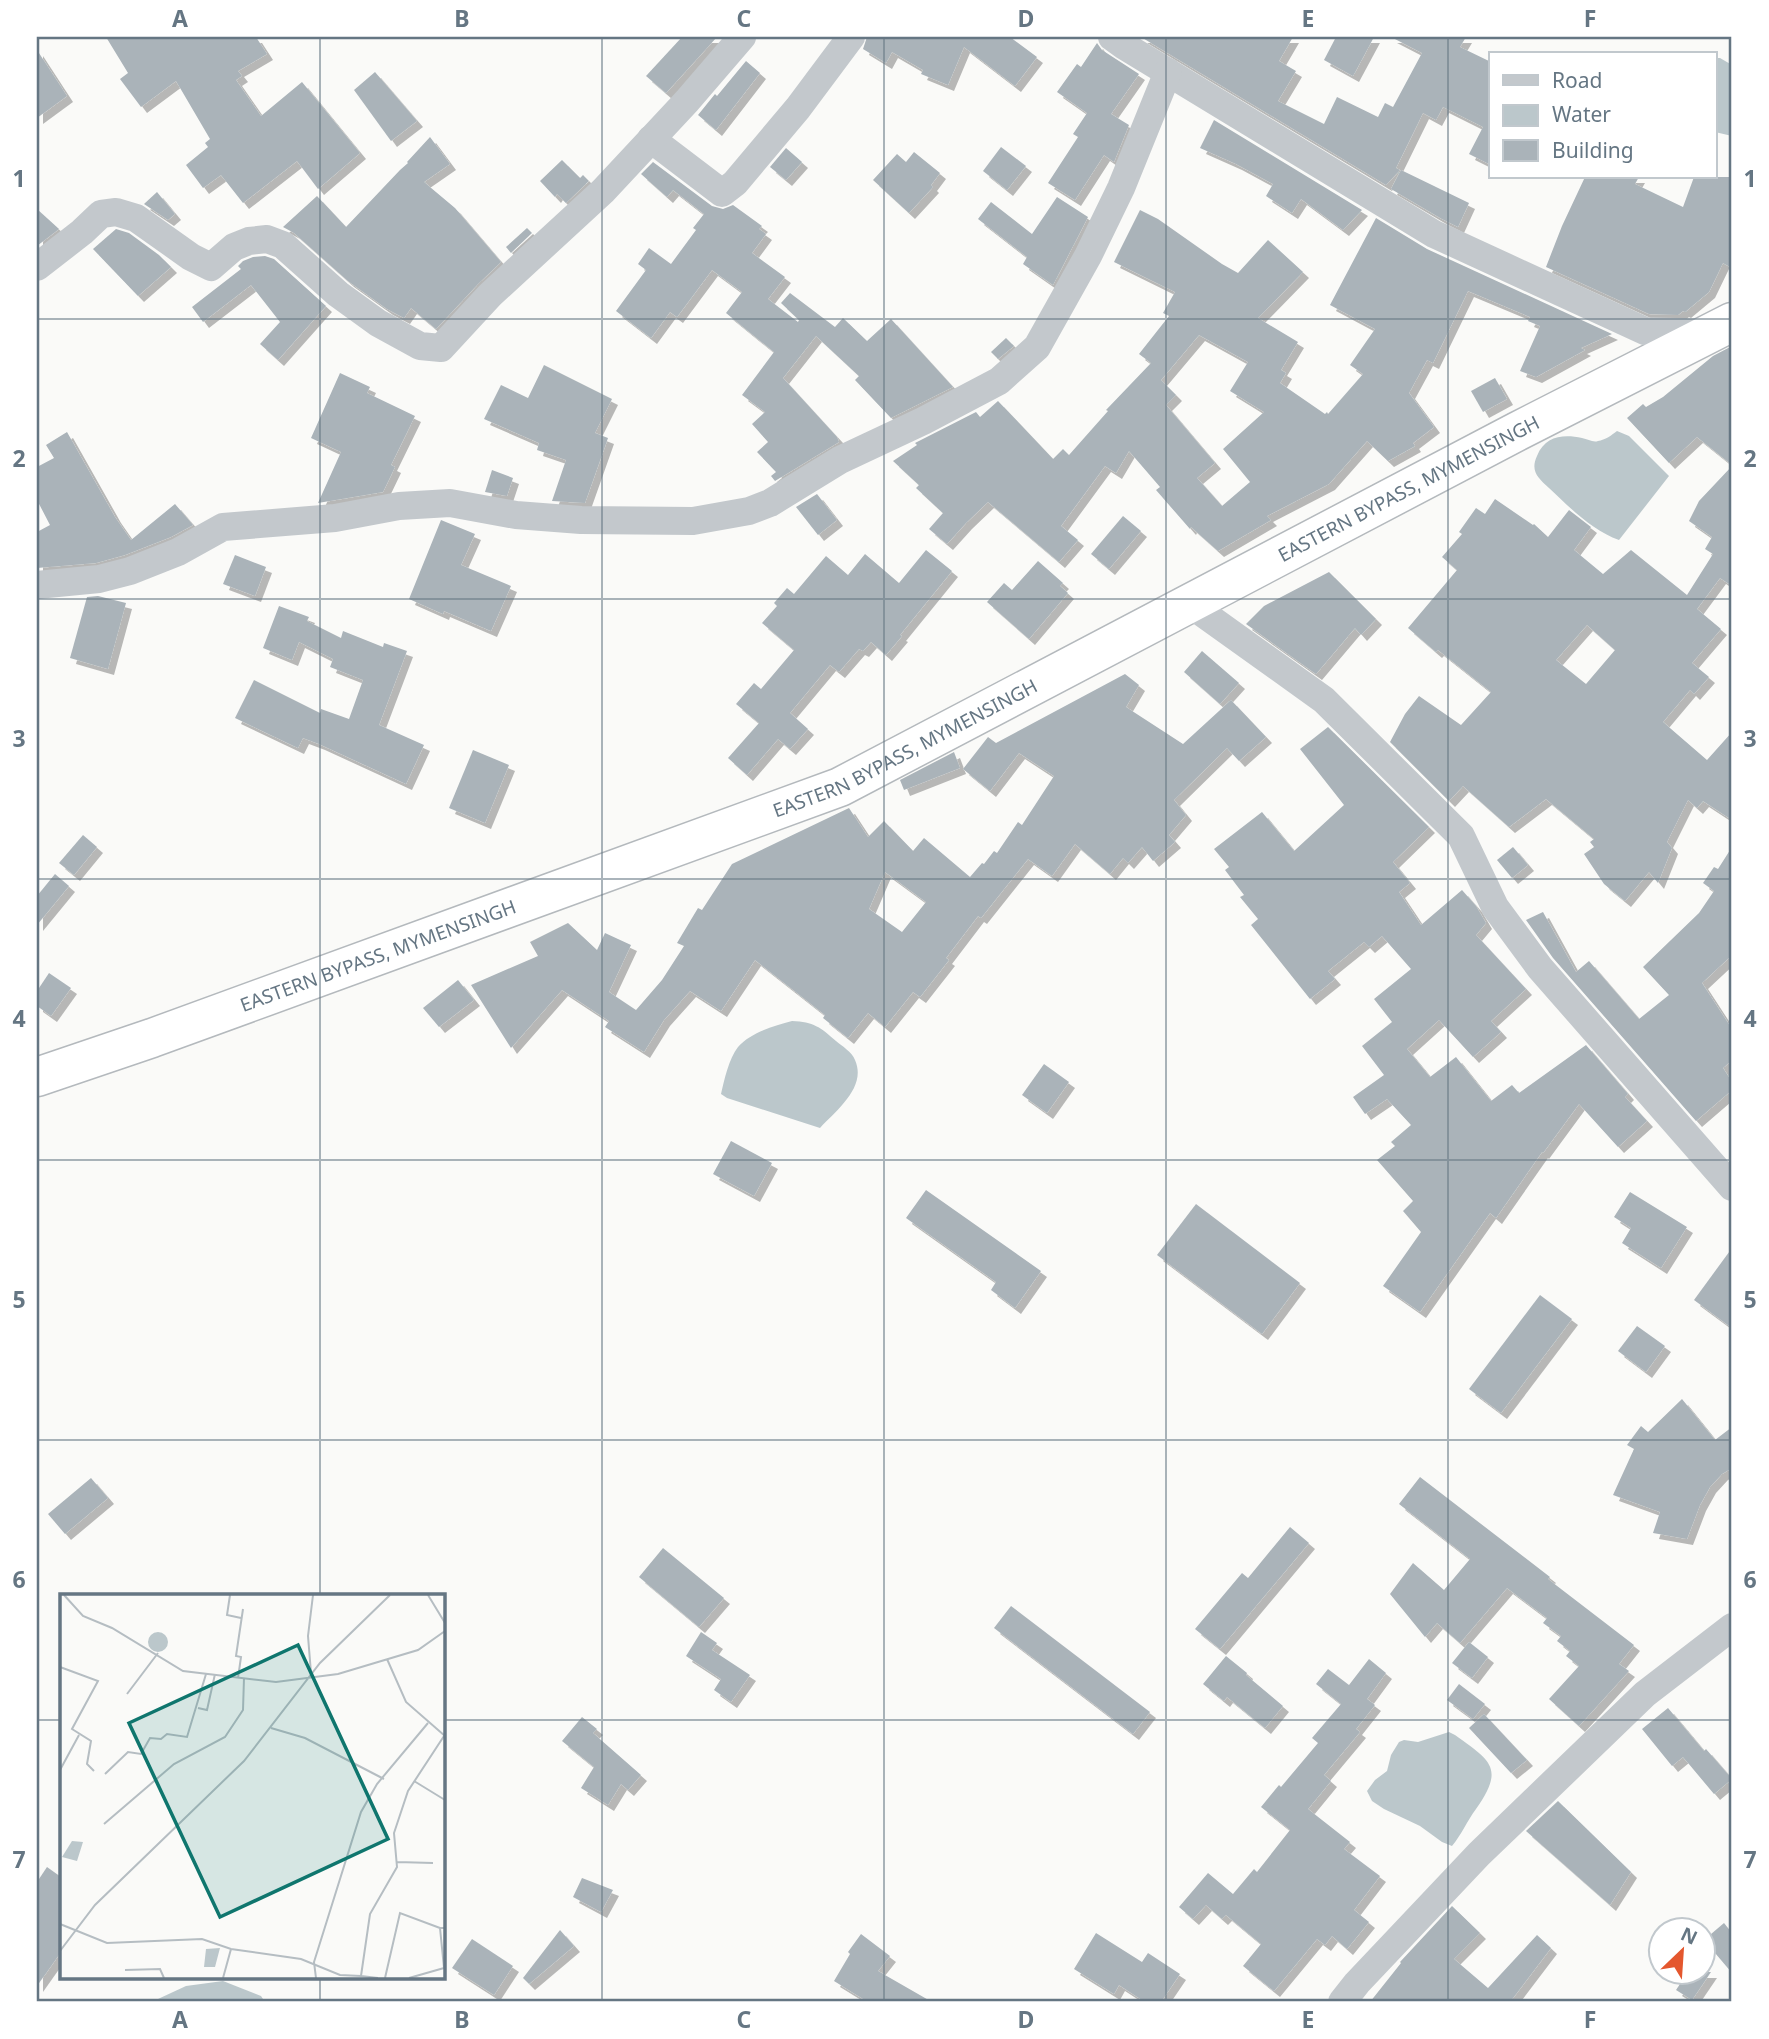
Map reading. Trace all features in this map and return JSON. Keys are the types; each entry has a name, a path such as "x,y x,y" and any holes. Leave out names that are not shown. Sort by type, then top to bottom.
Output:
{"highway":[{"name":"EASTERN BYPASS, MYMENSINGH","path":"37,1077 840,787 1518,430 1725,332"}],"street":[{"path":"37,267 101,214 116,212 136,218 191,257 211,267 234,247 249,241 267,239 284,246 338,294 378,323 420,346 441,348 490,295 603,191 742,37"},
{"path":"651,139 722,193 735,183 798,108 851,37"},
{"path":"1121,40 1168,72 1434,234 1645,331 1725,332"},
{"path":"37,585 99,579 130,571 178,552 223,527 335,518 399,506 450,503 516,515 581,520 693,521 749,511 770,503 840,460 999,382 1037,347 1088,256 1121,188 1168,72"},
{"path":"1190,604 1324,700 1461,836 1495,907 1540,968 1732,1187"},
{"path":"1342,2002 1479,1854 1644,1693 1732,1627"}],"water":[{"path":"1716,58 1732,65 1732,136 1716,132"},
{"path":"1617,431 1629,436 1669,476 1619,540 1600,531 1573,510 1542,481 1534,466 1540,449 1550,440 1575,437 1596,441"},
{"path":"792,1021 811,1024 825,1032 852,1054 858,1070 854,1089 842,1106 820,1128 721,1094 729,1063 738,1047 770,1027"},
{"path":"1449,1732 1478,1752 1490,1766 1492,1774 1485,1795 1452,1846 1420,1826 1384,1809 1372,1801 1367,1791 1375,1780 1387,1771 1391,1755 1399,1742 1418,1742"},
{"path":"223,1981 261,1996 265,2002 156,2002 186,1986"}],"building":[{"path":"106,37 256,37 267,54 238,71 242,76 236,80 261,116 302,82 360,153 318,189 297,161 243,203 221,175 203,188 186,165 208,147 205,143 210,139 176,81 141,107 120,79 128,73"},
{"path":"682,37 717,37 666,93 646,76"},
{"path":"867,37 1010,37 1037,57 1015,86 964,47 948,85 921,74 923,70 892,52 886,63 863,49"},
{"path":"1141,37 1293,37 1279,61 1296,71 1278,101 1324,124 1337,97 1378,117 1385,103 1393,107 1422,53 1391,37 1466,37 1460,47 1489,61 1489,164 1469,154 1483,127 1443,107 1436,120 1423,113 1396,168 1400,170 1386,185"},
{"path":"1336,37 1374,37 1353,76 1324,60"},
{"path":"1097,43 1102,50 1139,74 1111,114 1129,125 1114,162 1104,155 1075,200 1048,183 1078,137 1073,134 1087,113 1057,92 1077,64 1081,67"},
{"path":"37,50 67,96 37,118"},
{"path":"746,61 760,73 716,130 698,115"},
{"path":"375,72 417,121 391,141 354,90"},
{"path":"1214,120 1362,210 1343,230 1301,199 1292,213 1266,196 1273,184 1200,148"},
{"path":"430,137 450,164 424,182 455,208 501,262 436,329 411,308 404,318 387,309 348,281 294,233 283,227 317,196 346,227"},
{"path":"1001,147 1026,166 1007,190 983,171"},
{"path":"786,148 802,162 786,180 770,167"},
{"path":"914,152 940,173 931,185 933,187 909,213 873,180 897,154 906,162"},
{"path":"562,160 580,178 583,175 589,181 566,203 557,194 555,197 540,181"},
{"path":"653,162 712,206 723,209 733,205 762,226 759,229 766,234 752,253 785,277 768,299 798,322 781,303 790,293 835,327 843,318 867,341 891,319 953,387 891,418 855,380 859,376 816,336 783,378 839,442 775,481 771,476 776,472 757,452 768,442 752,424 765,412 742,395 774,352 726,313 742,292 712,270 677,317 670,312 651,338 616,311 646,270 638,264 649,248 671,264 696,230 693,228 704,214 673,190 667,197 641,174"},
{"path":"1401,170 1469,203 1458,227 1391,189"},
{"path":"1732,177 1732,268 1723,263 1709,292 1678,315 1649,314 1546,267 1585,178 1638,178 1635,184 1683,207 1694,178"},
{"path":"157,192 175,214 168,220 144,204"},
{"path":"1057,197 1088,217 1053,285 1023,264 1027,257 978,219 991,202 1032,234"},
{"path":"37,209 59,229 37,246"},
{"path":"1140,210 1158,219 1238,273 1268,240 1303,272 1258,318 1298,342 1281,370 1286,373 1280,383 1325,414 1328,414 1363,374 1350,365 1375,329 1330,305 1376,218 1427,249 1612,334 1581,348 1585,350 1536,377 1520,371 1540,326 1528,321 1530,317 1468,291 1433,363 1427,360 1409,393 1434,427 1413,443 1415,446 1388,461 1367,441 1329,484 1267,516 1271,520 1218,551 1191,527 1190,529 1156,490 1160,487 1129,451 1116,473 1105,466 1061,526 1078,540 1059,562 988,502 947,544 929,529 943,513 916,488 919,485 893,461 917,445 915,443 976,412 980,417 998,401 1053,459 1063,449 1069,455 1108,411 1106,410 1151,363 1139,354 1169,316 1163,313 1175,292 1114,262","holes":["1199,335 1248,362 1230,391 1264,412 1223,449 1250,482 1222,506 1197,478 1215,463 1166,405 1176,395 1161,380"]},
{"path":"527,228 532,233 511,253 506,247"},
{"path":"116,229 129,233 171,267 138,296 93,249"},
{"path":"265,256 274,259 326,306 278,360 260,344 280,322 251,285 203,322 192,307 241,269 238,266 243,261"},
{"path":"1006,338 1014,346 998,359 991,352"},
{"path":"1732,346 1732,465 1697,437 1669,463 1627,418 1643,404 1646,407 1663,397 1713,356"},
{"path":"544,365 612,399 595,433 608,438 585,503 552,501 566,460 537,450 539,443 484,419 501,385 528,398"},
{"path":"340,373 370,387 367,393 415,416 391,465 395,467 383,492 318,503 341,452 311,438"},
{"path":"1495,378 1507,399 1483,412 1471,391"},
{"path":"67,432 131,540 175,504 193,525 171,537 96,563 37,568 37,532 50,525 37,500 37,467 54,458 46,445"},
{"path":"1732,466 1732,586 1720,578 1697,609 1721,629 1692,663 1709,677 1694,694 1690,690 1663,722 1707,760 1732,732 1732,820 1703,801 1697,808 1688,800 1667,842 1672,848 1658,883 1649,872 1625,901 1604,884 1584,854 1594,847 1590,842 1594,839 1546,799 1509,827 1463,786 1449,801 1390,742 1405,714 1419,696 1461,725 1491,692 1408,628 1457,570 1442,557 1462,534 1459,532 1476,508 1485,514 1495,499 1534,524 1548,537 1569,510 1591,527 1574,550 1603,574 1631,550 1687,595 1713,554 1705,549 1712,537 1689,521 1699,501","holes":["1587,625 1615,650 1586,684 1556,660"]},
{"path":"492,470 513,478 507,496 485,492"},
{"path":"817,494 837,520 818,535 796,507"},
{"path":"1123,516 1141,531 1109,569 1091,554"},
{"path":"441,520 475,534 461,565 511,586 491,631 409,599"},
{"path":"926,550 952,571 900,635 902,636 886,655 871,642 863,651 859,649 839,672 830,665 790,713 808,729 790,749 778,739 747,775 728,758 759,723 736,704 754,683 761,689 794,650 762,623 777,606 774,603 787,588 794,594 826,556 848,575 865,554 899,583"},
{"path":"235,555 266,567 255,596 223,584"},
{"path":"1038,561 1063,583 1060,586 1068,593 1029,639 987,602 1004,583 1012,590"},
{"path":"1329,572 1376,619 1361,635 1355,628 1316,674 1246,624 1264,606"},
{"path":"98,596 126,603 108,669 70,658 87,597"},
{"path":"279,606 309,617 307,621 341,638 343,631 383,647 384,643 407,651 379,725 424,745 406,784 319,744 303,738 298,748 235,718 254,680 320,713 321,709 349,719 363,680 330,667 333,659 299,642 292,660 263,648"},
{"path":"1202,651 1239,683 1220,704 1184,672"},
{"path":"1125,674 1139,685 1126,707 1183,744 1231,700 1266,737 1239,761 1227,748 1174,800 1186,815 1169,835 1175,842 1153,861 1142,847 1128,863 1123,858 1110,874 1075,844 1052,876 1028,859 981,918 978,916 920,997 913,992 885,1027 868,1013 848,1038 823,1018 825,1015 755,960 721,1011 690,991 664,1020 644,1052 605,1027 609,1021 562,990 511,1048 471,985 538,956 530,942 568,923 597,950 605,933 631,945 609,992 636,1010 662,980 684,946 677,943 698,908 702,910 732,864 849,808 868,837 884,821 913,851 924,838 970,877 994,851 997,853 1018,822 1022,825 1054,776 1019,753 990,791 963,769 988,737 996,743","holes":["885,872 926,902 902,932 869,909"]},
{"path":"1328,727 1429,827 1393,862 1410,883 1399,892 1421,925 1462,890 1486,923 1476,935 1526,989 1491,1021 1501,1032 1473,1057 1439,1020 1407,1049 1430,1077 1456,1057 1491,1101 1512,1085 1519,1093 1586,1045 1628,1094 1625,1097 1647,1121 1618,1147 1579,1104 1496,1218 1490,1213 1420,1312 1383,1286 1421,1232 1403,1211 1413,1201 1377,1160 1395,1146 1391,1142 1411,1125 1387,1099 1365,1114 1353,1097 1384,1075 1362,1046 1392,1022 1374,999 1411,969 1382,936 1369,947 1364,942 1328,971 1335,979 1310,999 1251,925 1258,919 1240,897 1244,895 1225,870 1229,867 1214,849 1262,812 1294,851 1344,805 1300,749"},
{"path":"473,750 509,765 485,823 449,808"},
{"path":"954,752 960,768 904,790 900,780"},
{"path":"83,835 97,847 74,875 59,863"},
{"path":"1513,847 1528,865 1512,878 1497,860"},
{"path":"1732,847 1732,955 1702,983 1732,1029 1732,1060 1723,1068 1732,1082 1732,1090 1696,1121 1553,958 1526,920 1543,912 1576,972 1589,961 1639,1019 1669,995 1643,967 1699,913 1714,891 1703,883 1714,867 1718,869"},
{"path":"55,874 69,886 37,925 37,896"},
{"path":"49,973 71,988 51,1016 37,1006 37,991"},
{"path":"458,980 474,1000 439,1027 423,1008"},
{"path":"1044,1064 1069,1082 1047,1113 1022,1095"},
{"path":"731,1141 772,1163 754,1196 713,1174"},
{"path":"926,1190 1041,1271 1015,1308 991,1290 996,1282 906,1218"},
{"path":"1630,1192 1687,1227 1661,1268 1622,1243 1631,1228 1614,1217"},
{"path":"1196,1204 1300,1283 1262,1334 1157,1255"},
{"path":"1732,1248 1732,1328 1694,1300"},
{"path":"1540,1295 1572,1319 1501,1413 1469,1389"},
{"path":"1637,1326 1665,1346 1646,1372 1618,1351"},
{"path":"1682,1399 1715,1440 1732,1427 1732,1468 1710,1487 1687,1539 1653,1533 1660,1512 1613,1495 1634,1449 1627,1445 1641,1426 1648,1432"},
{"path":"1420,1477 1634,1645 1619,1664 1629,1671 1579,1726 1549,1699 1579,1666 1566,1656 1570,1651 1557,1641 1561,1636 1543,1623 1547,1618 1507,1588 1460,1643 1437,1623 1425,1637 1390,1594 1413,1563 1444,1590 1470,1559 1399,1504"},
{"path":"91,1478 108,1498 65,1534 48,1514"},
{"path":"1290,1527 1309,1543 1220,1649 1195,1629 1242,1573 1248,1578"},
{"path":"663,1548 724,1598 699,1627 639,1577"},
{"path":"1011,1606 1150,1712 1133,1734 994,1628"},
{"path":"701,1632 717,1643 712,1650 750,1675 731,1702 714,1690 721,1679 686,1656"},
{"path":"1469,1642 1488,1657 1472,1678 1452,1663"},
{"path":"1226,1656 1283,1706 1265,1728 1227,1697 1224,1701 1203,1684"},
{"path":"1369,1659 1386,1673 1367,1699 1375,1705 1356,1729 1360,1732 1324,1775 1331,1781 1308,1809 1350,1842 1344,1849 1380,1876 1354,1910 1369,1922 1347,1949 1332,1936 1325,1945 1317,1939 1274,1991 1243,1966 1261,1944 1226,1915 1222,1919 1206,1905 1193,1919 1179,1907 1208,1873 1233,1894 1254,1869 1257,1872 1290,1830 1261,1807 1318,1743 1312,1738 1341,1704 1316,1684 1328,1669 1349,1685"},
{"path":"1459,1684 1485,1704 1473,1719 1447,1700"},
{"path":"1668,1708 1732,1779 1714,1794 1683,1757 1672,1766 1642,1729"},
{"path":"1484,1714 1527,1760 1511,1773 1469,1728"},
{"path":"582,1717 597,1729 593,1733 641,1775 628,1790 621,1784 608,1805 581,1788 594,1767 562,1741"},
{"path":"1558,1801 1631,1872 1610,1905 1526,1831"},
{"path":"47,1867 60,1876 60,1953 37,1986 37,1882"},
{"path":"582,1878 613,1890 601,1912 573,1897"},
{"path":"1452,1906 1480,1933 1454,1959 1488,1988 1537,1935 1551,1948 1510,2002 1370,2002 1400,1962"},
{"path":"1724,1923 1732,1933 1732,1973 1716,1954 1716,1930"},
{"path":"560,1930 574,1946 529,1984 523,1978"},
{"path":"1096,1933 1142,1962 1148,1953 1180,1974 1161,2002 1145,2002 1119,1985 1114,1994 1074,1969"},
{"path":"861,1934 890,1956 878,1971 932,2002 868,2002 834,1981 850,1954 848,1952"},
{"path":"472,1939 513,1966 494,1995 452,1968"},
{"path":"1679,1986 1702,1986 1692,2000 1676,1990"}]}
